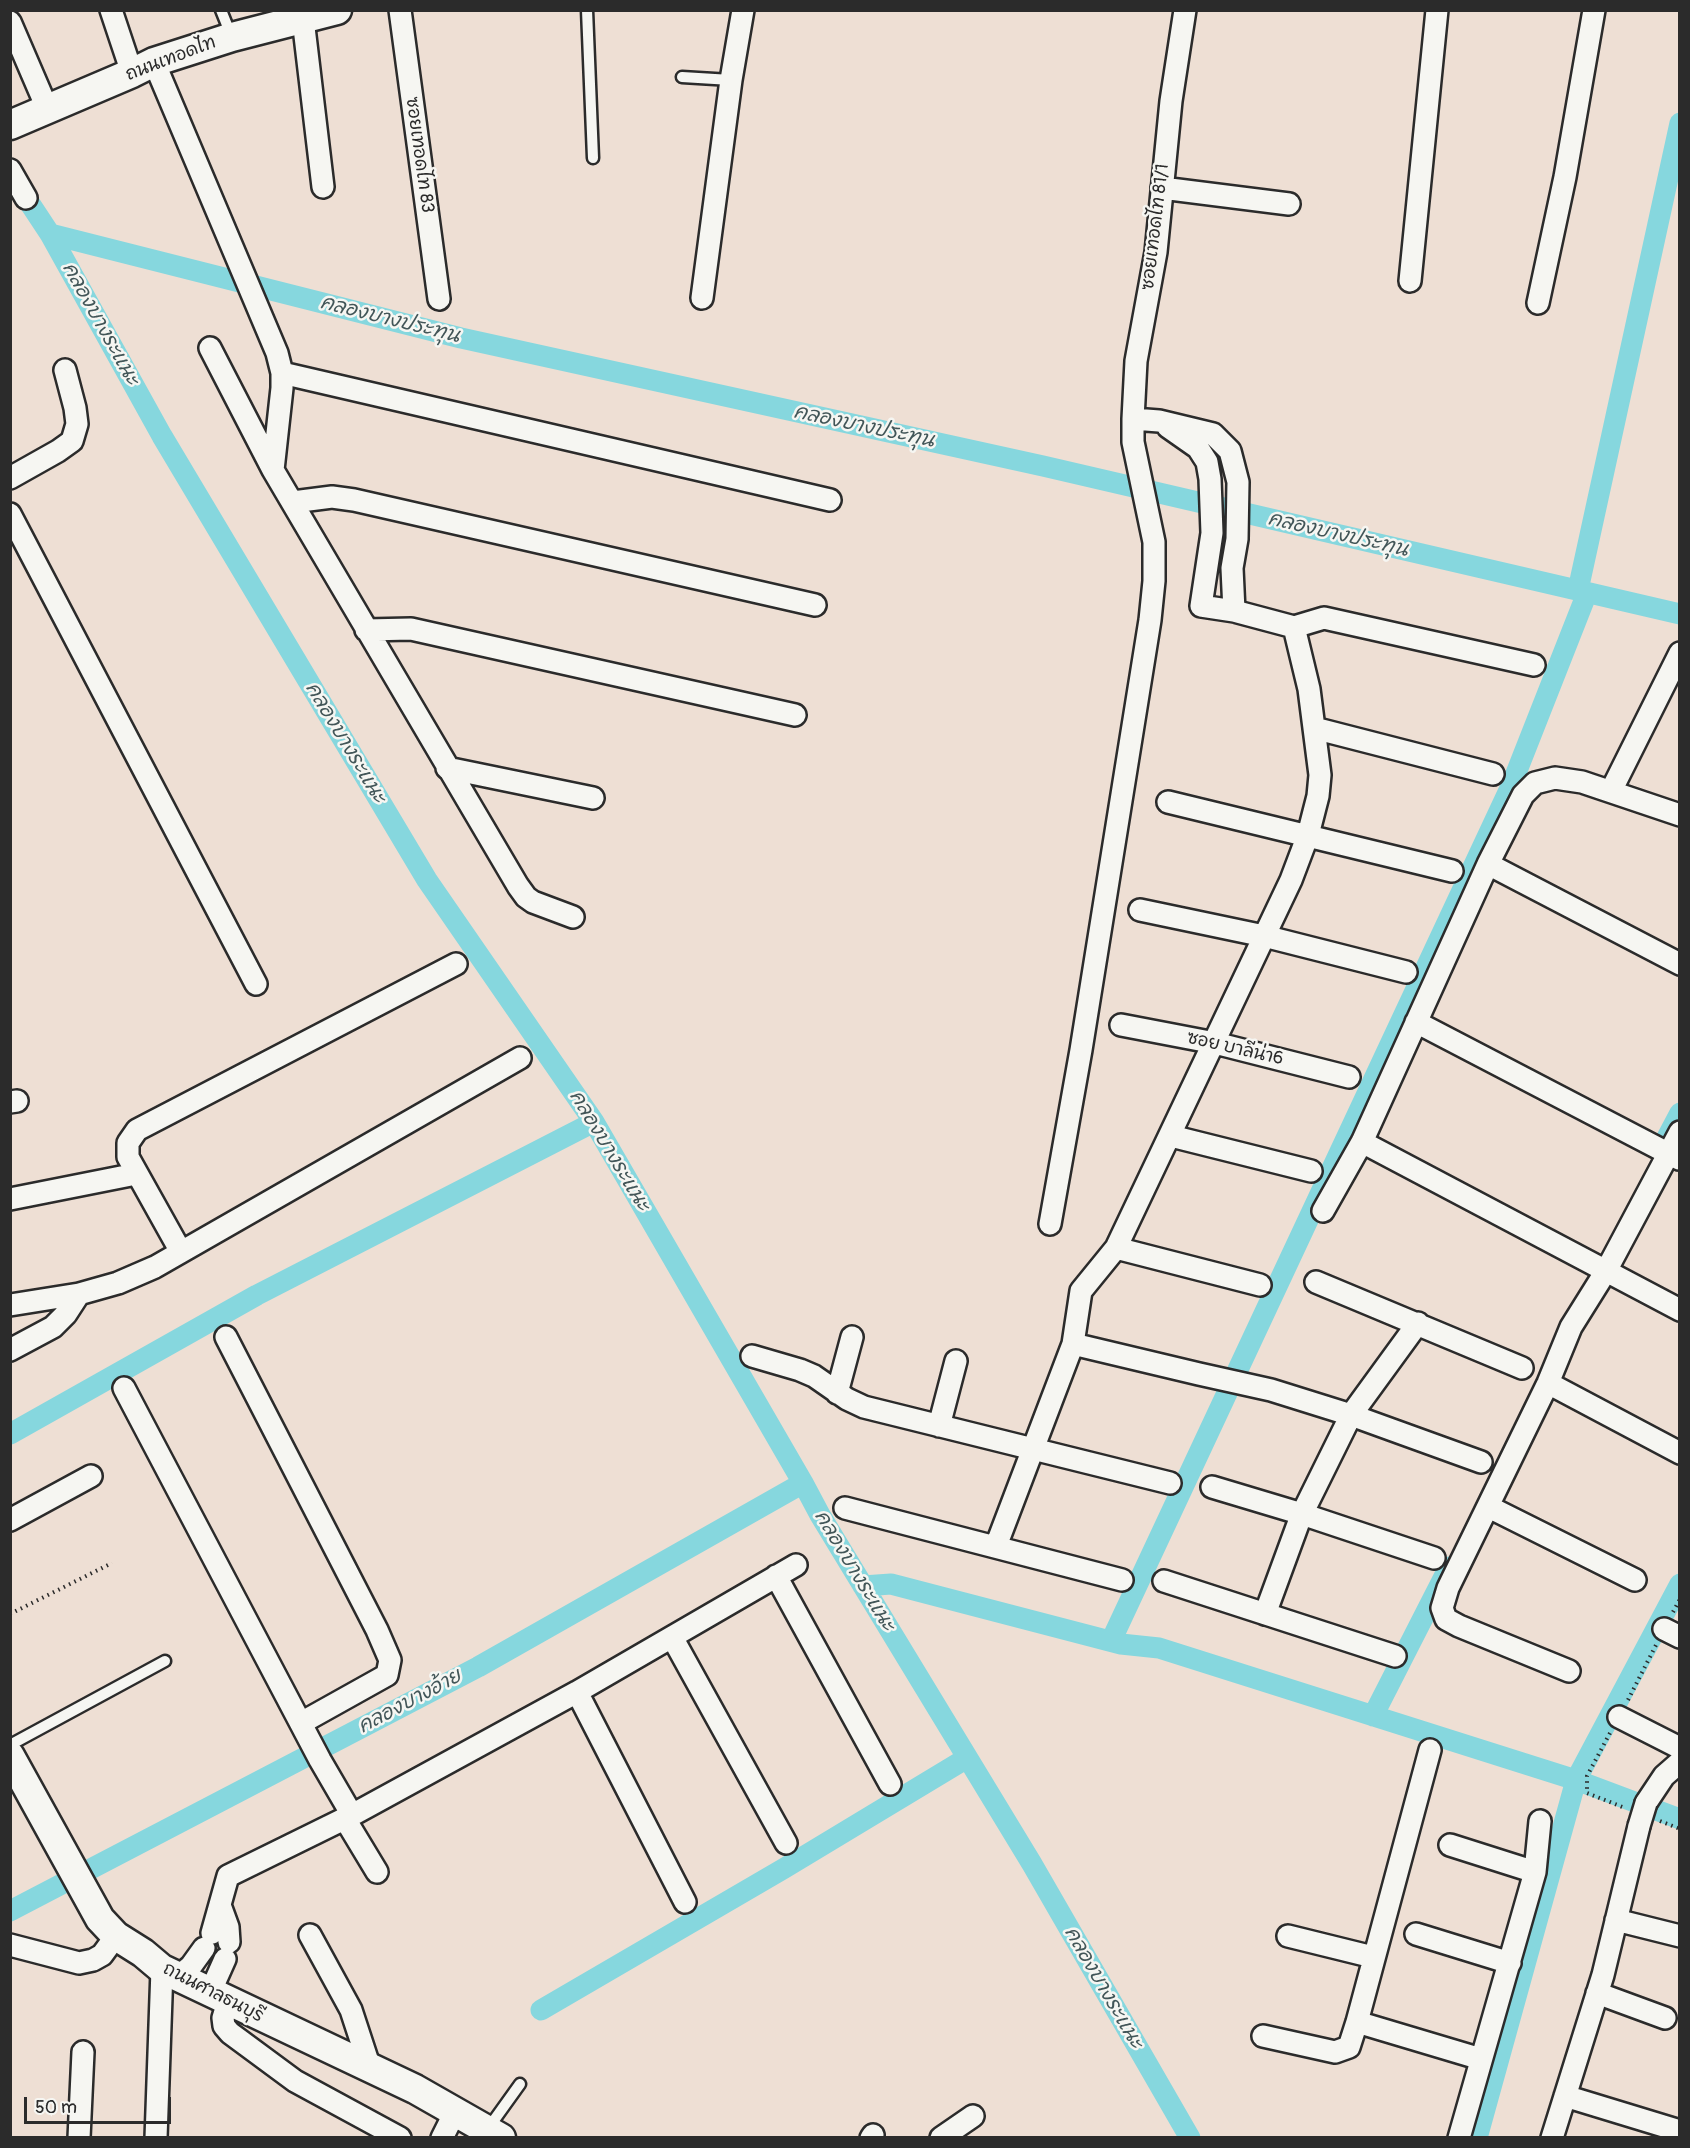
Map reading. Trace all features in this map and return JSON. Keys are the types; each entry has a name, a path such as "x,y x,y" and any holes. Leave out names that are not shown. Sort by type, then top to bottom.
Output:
{"street":[{"path":"111,10 223,224 266,325 282,373 273,470"},
{"name":"ถนนเทอดไท","path":"30,117 143,68 232,37 337,10"},
{"name":"ซอยเทอดไท 83","path":"400,10 439,299"},
{"path":"702,298 730,80 743,10"},
{"name":"ซอยเทอดไท 81/1","path":"1050,1224 1085,1027 1150,620 1154,581 1154,542 1133,442 1136,361 1155,252 1171,101 1185,10"},
{"path":"1410,281 1437,10"},
{"path":"1538,303 1565,177 1594,10"},
{"path":"303,19 323,187"},
{"path":"10,22 30,117 10,136"},
{"path":"10,170 26,198"},
{"path":"1162,188 1289,204"},
{"path":"210,348 273,470 447,768 526,897 533,902 573,917"},
{"path":"10,478 72,441 77,424 65,370"},
{"path":"282,373 830,500"},
{"path":"1133,419 1159,421 1213,434 1230,452 1238,482 1237,539 1232,568 1234,611"},
{"path":"1159,421 1198,448 1207,462 1212,533 1201,606 1234,611 1294,627 1324,618 1534,665"},
{"path":"293,502 332,497 354,500 815,605"},
{"path":"10,514 256,984"},
{"path":"1207,563 1232,568"},
{"path":"996,1546 1072,1344 1081,1291 1116,1248 1291,880 1308,835 1318,796 1320,775 1309,689 1294,627"},
{"path":"366,630 411,629 795,715"},
{"path":"1611,790 1680,653"},
{"path":"1314,728 1493,774"},
{"path":"447,768 593,798"},
{"path":"1323,1211 1362,1142 1488,864 1522,795 1535,783 1555,778 1611,790 1680,815"},
{"path":"1168,802 1452,871"},
{"path":"1488,864 1680,964"},
{"path":"1140,910 1264,936 1406,972"},
{"path":"180,1252 128,1157 128,1143 137,1130 456,964"},
{"path":"1416,1022 1674,1157"},
{"name":"ซอย บาลีน่า6","path":"1121,1025 1215,1042 1349,1077"},
{"path":"10,1305 79,1294 118,1283 155,1267 520,1058"},
{"path":"1569,1671 1446,1619 1442,1608 1448,1588 1548,1383 1571,1327 1674,1157 1680,1132"},
{"path":"1171,1136 1311,1172"},
{"path":"1362,1142 1680,1310"},
{"path":"10,1198 136,1174"},
{"path":"1116,1248 1260,1285"},
{"path":"1316,1282 1522,1368"},
{"path":"10,1350 53,1327 66,1314 79,1294"},
{"path":"1265,1614 1302,1514 1351,1415 1418,1323"},
{"path":"226,1337 377,1630 390,1660 387,1675 301,1723"},
{"path":"837,1393 852,1337"},
{"path":"1072,1344 1271,1390 1351,1415 1481,1462"},
{"path":"752,1356 814,1376 847,1400 864,1407 1170,1483"},
{"path":"939,1426 956,1360"},
{"path":"1548,1383 1680,1454"},
{"path":"124,1388 377,1872"},
{"path":"10,1520 91,1476"},
{"path":"1212,1487 1434,1558"},
{"path":"1489,1507 1635,1580"},
{"path":"845,1508 1122,1580"},
{"path":"400,2138 295,2080 230,2033 224,2026 218,1997 213,1986 218,1945 228,1927 220,1905 228,1876 349,1817 577,1692 796,1565"},
{"path":"776,1576 890,1784"},
{"path":"1164,1581 1395,1656"},
{"path":"672,1636 786,1843"},
{"path":"577,1692 685,1902"},
{"path":"1619,1717 1680,1748"},
{"path":"1263,2036 1335,2052 1349,2047 1430,1750"},
{"name":"ถนนศาลธนบุรี","path":"10,1755 22,1785 100,1919 116,1936 170,1973 414,2089 494,2134"},
{"path":"1552,2138 1597,1993 1646,1803 1664,1776 1680,1762"},
{"path":"1459,2138 1535,1872 1540,1821"},
{"path":"1450,1845 1535,1872"},
{"path":"1616,1920 1680,1936"},
{"path":"310,1935 351,2010 370,2068"},
{"path":"1416,1935 1510,1963"},
{"path":"10,1945 79,1963 93,1960 102,1954 116,1936"},
{"path":"1288,1936 1373,1958"},
{"path":"156,2138 170,1973 191,1966 218,1945"},
{"path":"1597,1993 1665,2018"},
{"path":"1357,2022 1481,2058"},
{"path":"250,2048 284,2028"},
{"path":"79,2138 83,2052"},
{"path":"1565,2096 1680,2131"},
{"path":"442,2138 455,2112"},
{"path":"941,2138 973,2116"}],"lane":[{"path":"221,10 232,37"},
{"path":"587,10 593,158"},
{"path":"682,77 730,80"},
{"path":"10,1745 165,1661"},
{"path":"494,2134 520,2084"}],"path":[{"path":"10,1614 112,1563"}],"waterway":[{"path":"1578,590 1680,123"},
{"name":"คลองบางระแนะ","path":"17,184 50,234 162,436 427,880 594,1122 820,1515 1032,1864 1190,2138"},
{"name":"คลองบางประทุน","path":"50,234 461,338 1043,466 1680,614"},
{"path":"1111,1641 1511,786 1587,593"},
{"path":"1661,1149 1680,1113"},
{"path":"10,1434 257,1295 594,1122"},
{"name":"คลองบางอ้าย","path":"10,1911 478,1667 803,1483"},
{"path":"1373,1716 1449,1567"},
{"path":"863,1586 891,1584 1121,1644 1159,1648 1576,1780 1680,1819"},
{"path":"1477,2138 1576,1780 1680,1584"},
{"path":"541,2010 783,1869 967,1758"}]}
